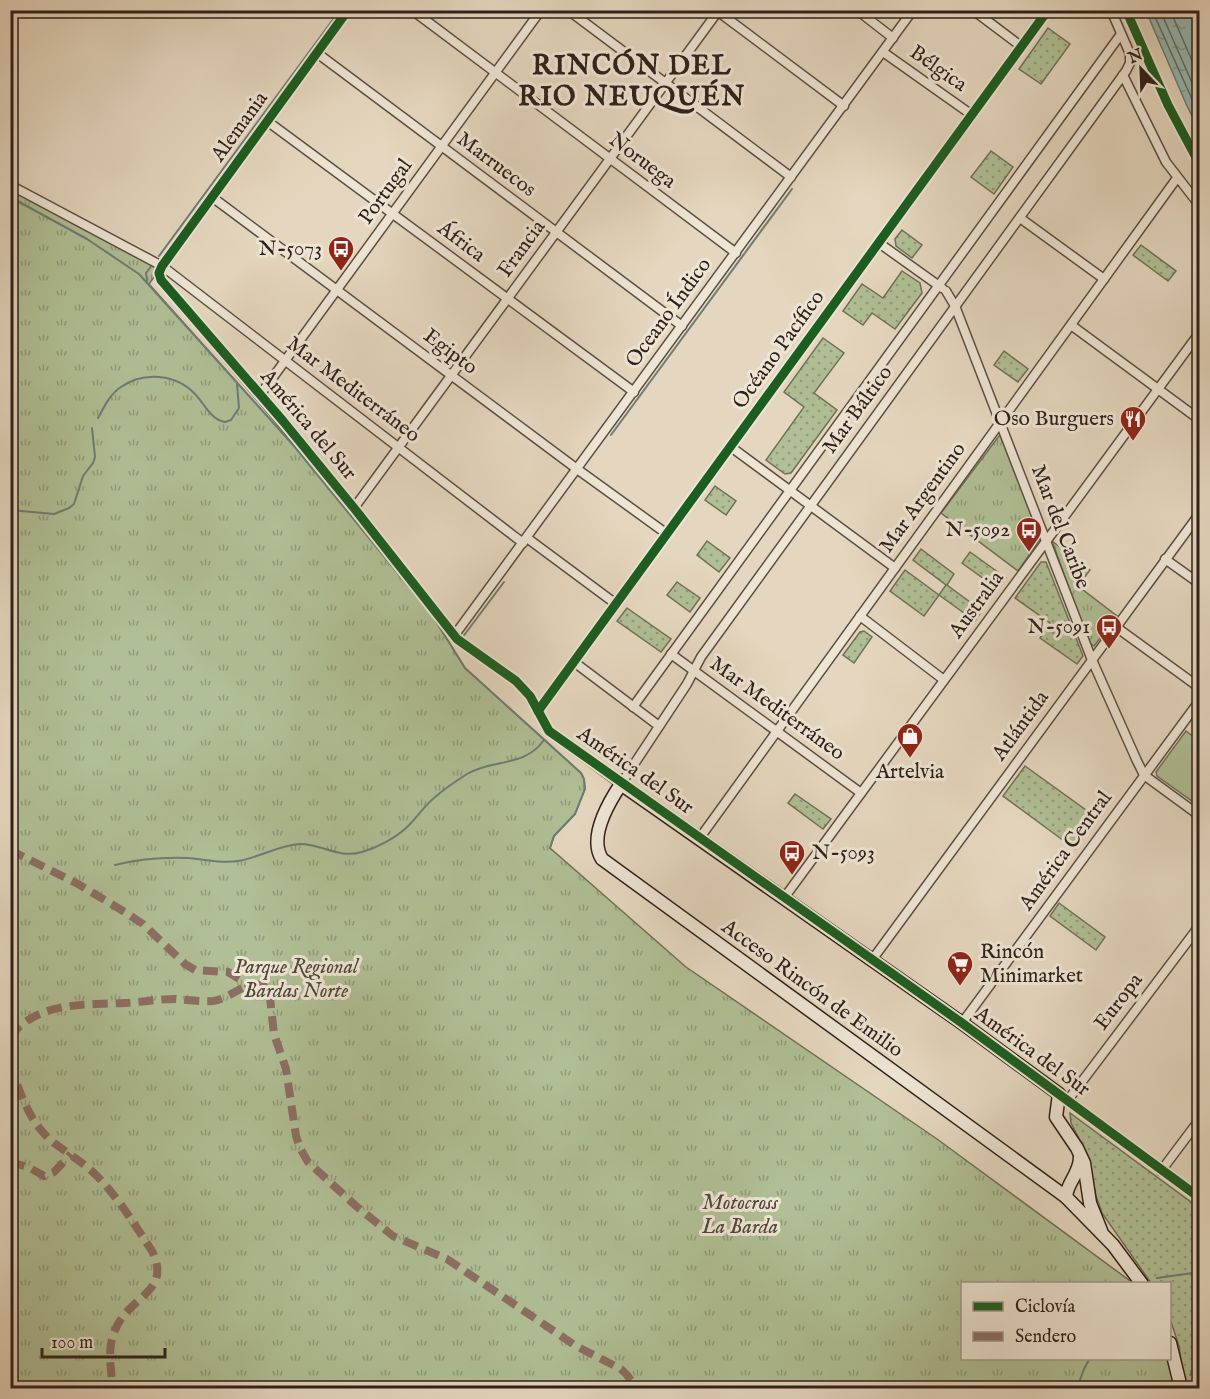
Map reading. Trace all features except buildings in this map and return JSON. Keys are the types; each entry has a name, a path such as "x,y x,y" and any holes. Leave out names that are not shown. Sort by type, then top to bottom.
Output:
{"street":[{"name":"Alemania","path":"162,266 348,10"},
{"name":"Noruega","path":"412,10 736,253"},
{"name":"Portugal","path":"260,395 541,10"},
{"path":"568,10 791,177"},
{"name":"Bélgica","path":"857,10 893,38"},
{"name":"Oceano Índico","path":"454,636 913,10"},
{"path":"973,10 1022,47"},
{"name":"Océano Pacífico","path":"538,711 1048,10"},
{"path":"1111,10 1121,34"},
{"path":"717,11 844,106"},
{"name":"Francia","path":"354,508 717,11"},
{"name":"Mar Báltico","path":"621,784 687,684 693,671 1123,75 1130,63 1130,54 1121,34"},
{"name":"Mar Báltico","path":"633,707 790,490 943,288 1121,34"},
{"name":"Bélgica","path":"883,52 972,116"},
{"name":"Marruecos","path":"317,53 682,327"},
{"path":"1123,75 1161,153 1177,178 1200,206"},
{"name":"África","path":"267,121 634,392"},
{"name":"Mar Argentino","path":"699,838 1177,178"},
{"path":"10,185 162,266"},
{"name":"Egipto","path":"212,197 577,470 667,534"},
{"path":"1020,218 1104,279"},
{"name":"Mar del Caribe","path":"879,243 943,288 955,294 965,293"},
{"name":"Mar Mediterráneo","path":"162,266 399,448 525,541 616,604"},
{"name":"América del Sur","path":"162,266 159,273 161,280 354,508 454,636 464,646 516,681 530,696 549,731 962,1023 1200,1198"},
{"name":"Mar del Caribe","path":"943,288 956,306 1092,660 1144,775"},
{"path":"1071,325 1200,420"},
{"name":"Australia","path":"784,898 1200,332"},
{"path":"731,447 895,568"},
{"name":"Atlántida","path":"872,960 1200,513"},
{"path":"1165,560 1200,584"},
{"path":"860,616 944,680"},
{"path":"1116,627 1200,688"},
{"name":"Mar Mediterráneo","path":"671,654 861,793"},
{"path":"574,662 659,726"},
{"name":"América Central","path":"962,1023 1200,700"},
{"path":"1144,775 1200,816"},
{"name":"Acceso Rincón de Emilio","path":"621,784 602,821 597,844 602,859 1066,1197 1123,1256 1141,1282"},
{"name":"Europa","path":"1063,1097 1200,925"},
{"name":"Acceso Rincón de Emilio","path":"1063,1097 1056,1112 1058,1122 1086,1168 1090,1203 1102,1233"},
{"path":"1161,1171 1200,1119"},
{"path":"1066,1197 1067,1188 1079,1170 1080,1155"},
{"path":"1171,1347 1181,1389"}],"green space":[{"path":"1048,28 1070,44 1041,84 1019,69"},
{"path":"991,151 1013,167 994,194 971,177"},
{"name":"Parque Regional Bardas Norte","path":"10,185 162,266 149,284 294,446 432,615 465,668 581,773 585,789 575,814 554,836 550,848 686,967 937,1139 1132,1282 961,1282 961,1360 1169,1360 1176,1388 11,1388"},
{"path":"902,230 922,245 912,258 896,246 895,239"},
{"path":"1141,245 1176,271 1168,281 1133,255"},
{"path":"902,271 920,283 922,293 895,329 872,313 863,325 843,311 862,284 883,298"},
{"path":"823,338 844,353 814,393 837,410 791,473 785,474 766,460 804,407 784,392"},
{"path":"1004,351 1028,369 1018,382 994,365"},
{"path":"1001,436 1041,538 1018,571 941,513"},
{"path":"715,486 736,501 726,515 705,500"},
{"path":"707,541 730,558 719,572 697,555"},
{"path":"1052,541 1090,570 1078,586 1117,616 1094,646 1089,643"},
{"path":"921,549 954,574 947,585 982,611 975,621 939,595 946,585 913,560"},
{"path":"970,552 1006,578 998,589 962,563"},
{"path":"1041,562 1046,562 1083,656 1077,664 1040,638 1050,623 1015,598"},
{"path":"905,570 939,595 924,616 890,591"},
{"path":"677,582 700,598 690,612 667,595"},
{"path":"627,608 671,639 661,652 617,621"},
{"path":"864,631 872,637 854,663 843,655 860,632"},
{"path":"1186,731 1199,741 1199,806 1157,776 1156,772"},
{"path":"1025,766 1097,818 1075,849 1003,796"},
{"path":"795,794 831,819 823,829 788,803"},
{"path":"1059,903 1105,937 1096,950 1050,916"},
{"path":"1070,1113 1199,1208 1199,1388 1185,1388 1179,1346 1171,1322 1171,1282 1150,1282 1102,1213 1087,1154 1071,1123"}],"water":[{"path":"1146,11 1199,11 1199,129 1187,106"}],"waterway":[{"path":"159,256 340,10"},
{"path":"611,435 792,189"},
{"path":"10,197 87,239 139,274 294,446 432,615 465,668 581,773 585,789 575,814 554,836 550,848"},
{"path":"147,281 146,273 152,265"},
{"path":"98,418 110,397 121,387 140,379 160,377 179,382 187,387 212,415 225,422 231,420 239,408 237,384"},
{"path":"10,510 54,514 74,504 83,476 95,457 92,428"},
{"path":"462,638 504,582"},
{"path":"115,865 169,858 232,862 300,844 338,853 362,852 385,843 401,832 426,805 467,774 477,769 518,759 536,749 544,740"},
{"path":"1157,1278 1200,1272"},
{"path":"1077,1388 1089,1360"},
{"path":"1190,1375 1193,1370 1200,1367"}],"marked path":[{"path":"10,850 78,884 123,911 143,924 185,964 195,970 228,972 249,985"},
{"path":"10,1037 21,1025 34,1017 63,1007 170,999 213,1001 244,987 264,986 270,998 274,1034 286,1069 296,1136 308,1162 393,1236 447,1259 576,1346 621,1369 637,1388"},
{"path":"10,1063 26,1107 38,1126 54,1143 87,1167 106,1185 152,1251 157,1264 154,1283 125,1314 114,1333 110,1348 112,1388"},
{"path":"10,1162 28,1167 44,1176 54,1172 71,1154"}],"cycle path":[{"path":"348,10 162,266 159,273 161,280 283,421 457,639 516,681 530,696 549,731 962,1023 1200,1198"},
{"path":"538,711 1048,10"},
{"path":"1126,10 1168,105 1200,165"}],"place":[{"name":"N-5073","path":"341,272"},
{"name":"Oso Burguers","path":"1133,442"},
{"name":"N-5092","path":"1029,553"},
{"name":"N-5091","path":"1109,650"},
{"name":"Artelvia","path":"910,759"},
{"name":"N-5093","path":"792,876"},
{"name":"Rincón Minimarket","path":"960,987"}],"district":[{"name":"RINCÓN DEL RIO NEUQUÉN","path":"632,82"}],"park label":[{"name":"Motocross La Barda","path":"740,1215"}]}
